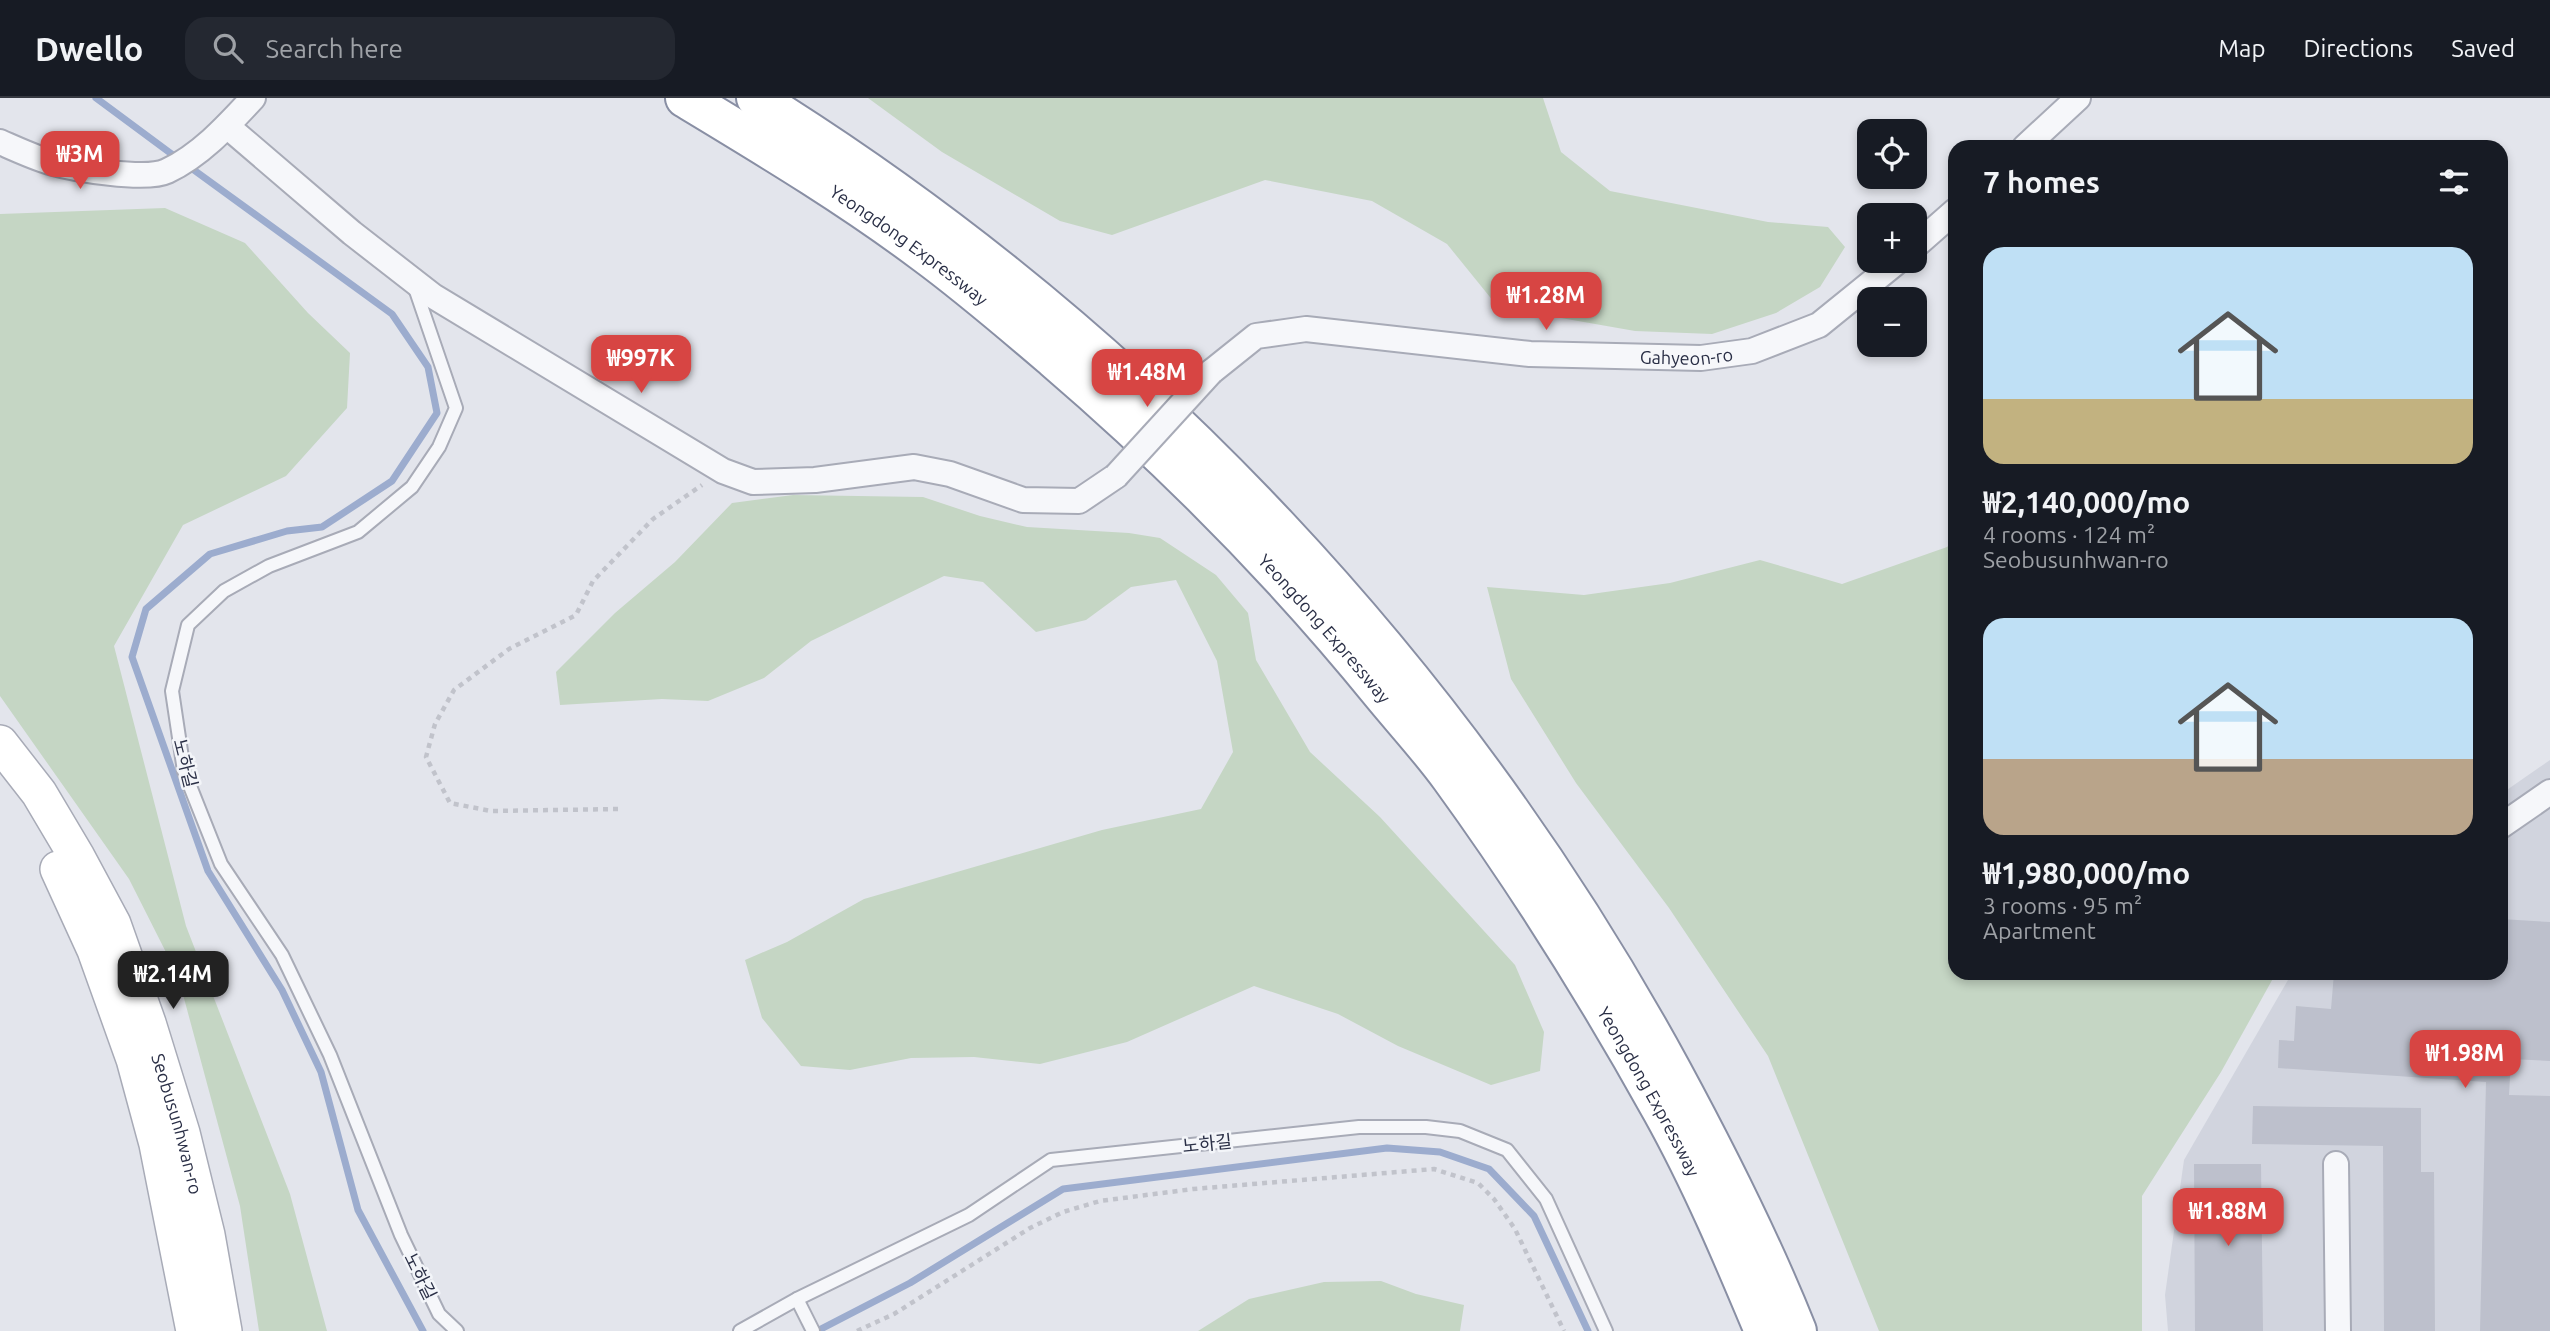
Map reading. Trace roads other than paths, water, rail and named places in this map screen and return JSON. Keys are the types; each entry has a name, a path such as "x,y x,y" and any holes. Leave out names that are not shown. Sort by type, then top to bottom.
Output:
{"highway":[{"name":"Yeongdong Expressway","path":"685,98 816,177 946,270 1114,411 1193,485 1284,578 1449,775 1542,909 1664,1114 1725,1239 1764,1331"},
{"name":"Yeongdong Expressway","path":"756,98 825,141 977,250 1095,350 1186,435 1288,537 1385,646 1493,785 1563,886 1642,1014 1722,1163 1797,1331"}],"street":[{"path":"0,142 50,162 97,171 151,176 167,171 219,134 253,98"},
{"path":"2033,140 2078,98"},
{"name":"Gahyeon-ro","path":"219,134 444,303 723,471 753,482 815,480 915,467 950,474 1023,500 1079,501 1116,476 1211,372 1256,336 1306,329 1530,354 1700,358 1752,351 1819,325 1883,273"},
{"path":"1927,236 1948,217"},
{"name":"Seobusunhwan-ro","path":"0,743 39,793 113,924 148,1023 182,1133 207,1235 224,1331"},
{"name":"Seobusunhwan-ro","path":"0,781 26,816 64,879 95,950 135,1059 157,1144 194,1331"},
{"path":"2508,821 2550,792"},
{"path":"2336,1164 2338,1331"}],"lane":[{"name":"노하길","path":"413,280 456,408 439,447 412,487 358,532 269,566 224,591 188,625 172,691 184,771 221,864 282,955 330,1055 401,1235 439,1314 457,1331"},
{"name":"노하길","path":"740,1331 797,1299 969,1215 1051,1160 1359,1127 1460,1131 1507,1150 1546,1199 1606,1331"},
{"path":"797,1299 810,1325"}],"waterway":[{"path":"96,98 177,158"},
{"path":"187,165 392,314 428,367 437,413 392,481 322,527 287,531 210,554 146,609 132,657 208,871 282,990 321,1072 358,1210 423,1331"},
{"path":"817,1331 910,1283 1063,1189 1387,1148 1440,1152 1489,1169 1534,1216 1588,1331"}]}
